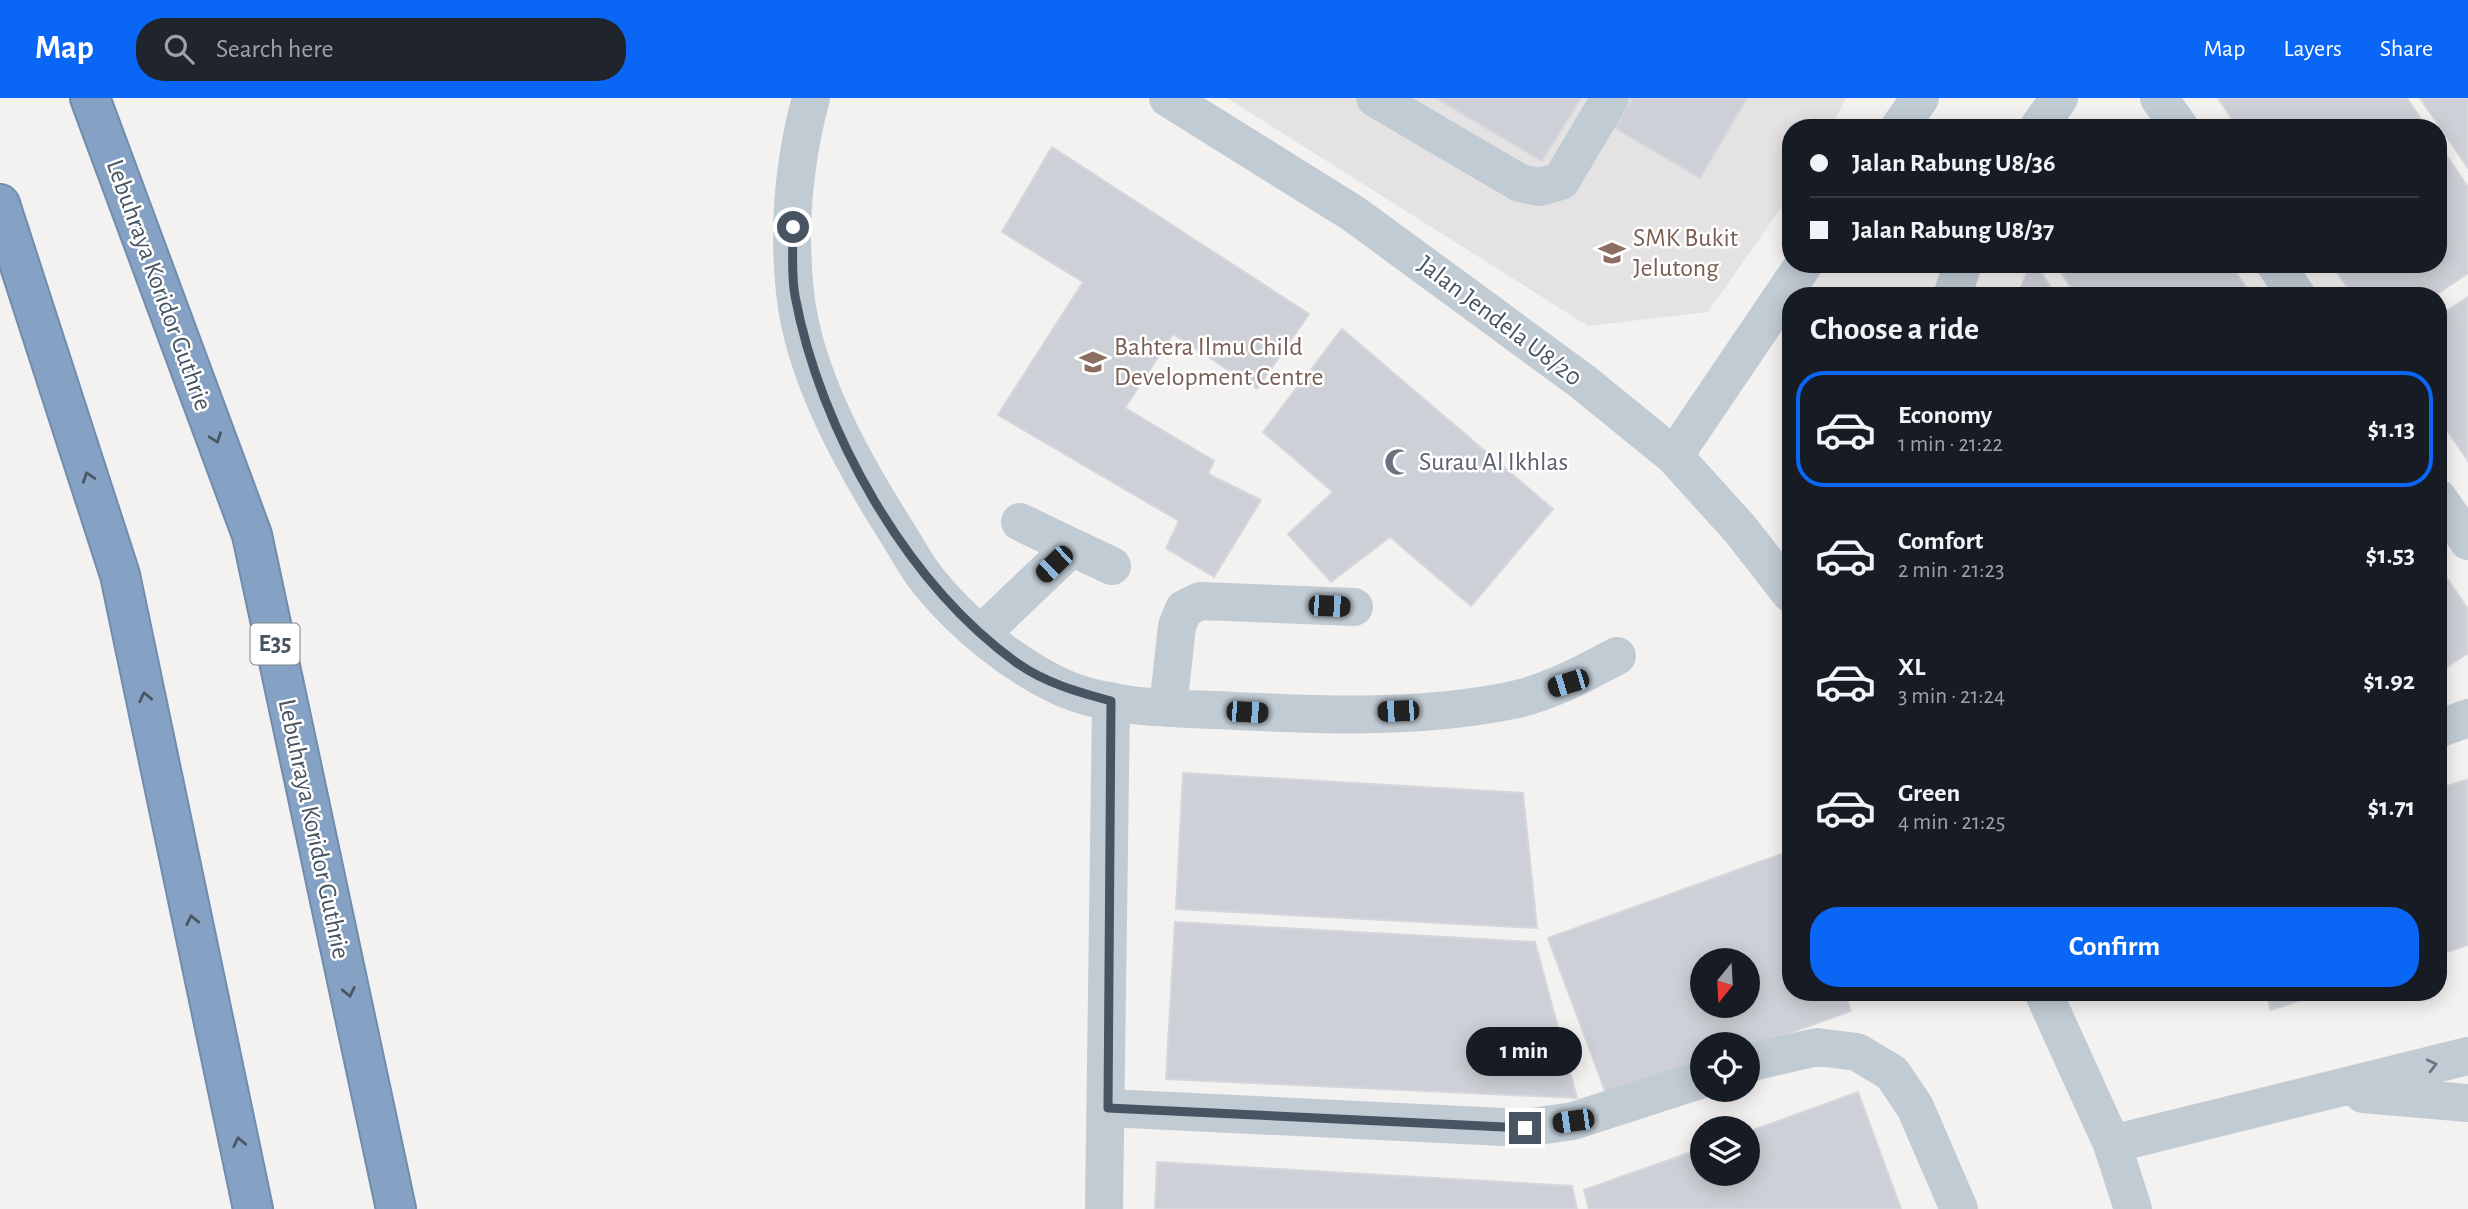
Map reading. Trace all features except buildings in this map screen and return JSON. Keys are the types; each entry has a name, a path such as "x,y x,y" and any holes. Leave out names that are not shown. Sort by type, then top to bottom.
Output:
{"highway":[{"name":"Lebuhraya Koridor Guthrie","path":"90,98 252,535 396,1209"},
{"path":"0,204 120,575 253,1209"}],"street":[{"path":"811,98 802,131 792,205 795,293 809,356 844,442 876,501 928,582 981,634 1019,664 1064,688 1111,701 1167,708 1301,714 1447,710 1514,699 1568,683 1617,656"},
{"name":"Jalan Jendela U8/20","path":"1168,98 1354,214 1583,382 1674,456 1740,529 1782,583"},
{"path":"1375,98 1520,183 1541,187 1561,181 1610,98"},
{"path":"2044,119 2059,98"},
{"path":"2159,98 2174,119"},
{"path":"1674,456 1782,296"},
{"path":"2447,511 2468,541"},
{"path":"1020,522 1112,566"},
{"path":"981,634 1072,547"},
{"path":"1167,708 1177,626 1184,609 1200,601 1354,607"},
{"path":"1104,1209 1108,1108 1111,701"},
{"path":"2447,726 2468,719"},
{"path":"2047,1001 2112,1144 2133,1209"},
{"path":"1760,1060 1817,1047 1857,1052 1892,1073 1915,1107 1959,1209"},
{"path":"2112,1144 2468,1056"},
{"path":"1108,1108 1525,1128 1573,1121 1690,1083"},
{"path":"2319,1094 2382,1095 2468,1103"}],"shaded area":[{"name":"SMK Bukit Jelutong","path":"1227,98 1846,98 1836,119 1782,119 1782,206 1708,312 1588,326"}],"place":[{"name":"SMK Bukit Jelutong","path":"1612,253"},
{"name":"Bahtera Ilmu Child Development Centre","path":"1093,362"},
{"name":"Surau Al Ikhlas","path":"1398,462"}],"route":[{"path":"793,227 795,293 809,356 844,442 876,501 928,582 981,634 1019,664 1064,688 1111,701 1108,1108 1525,1128"}]}
